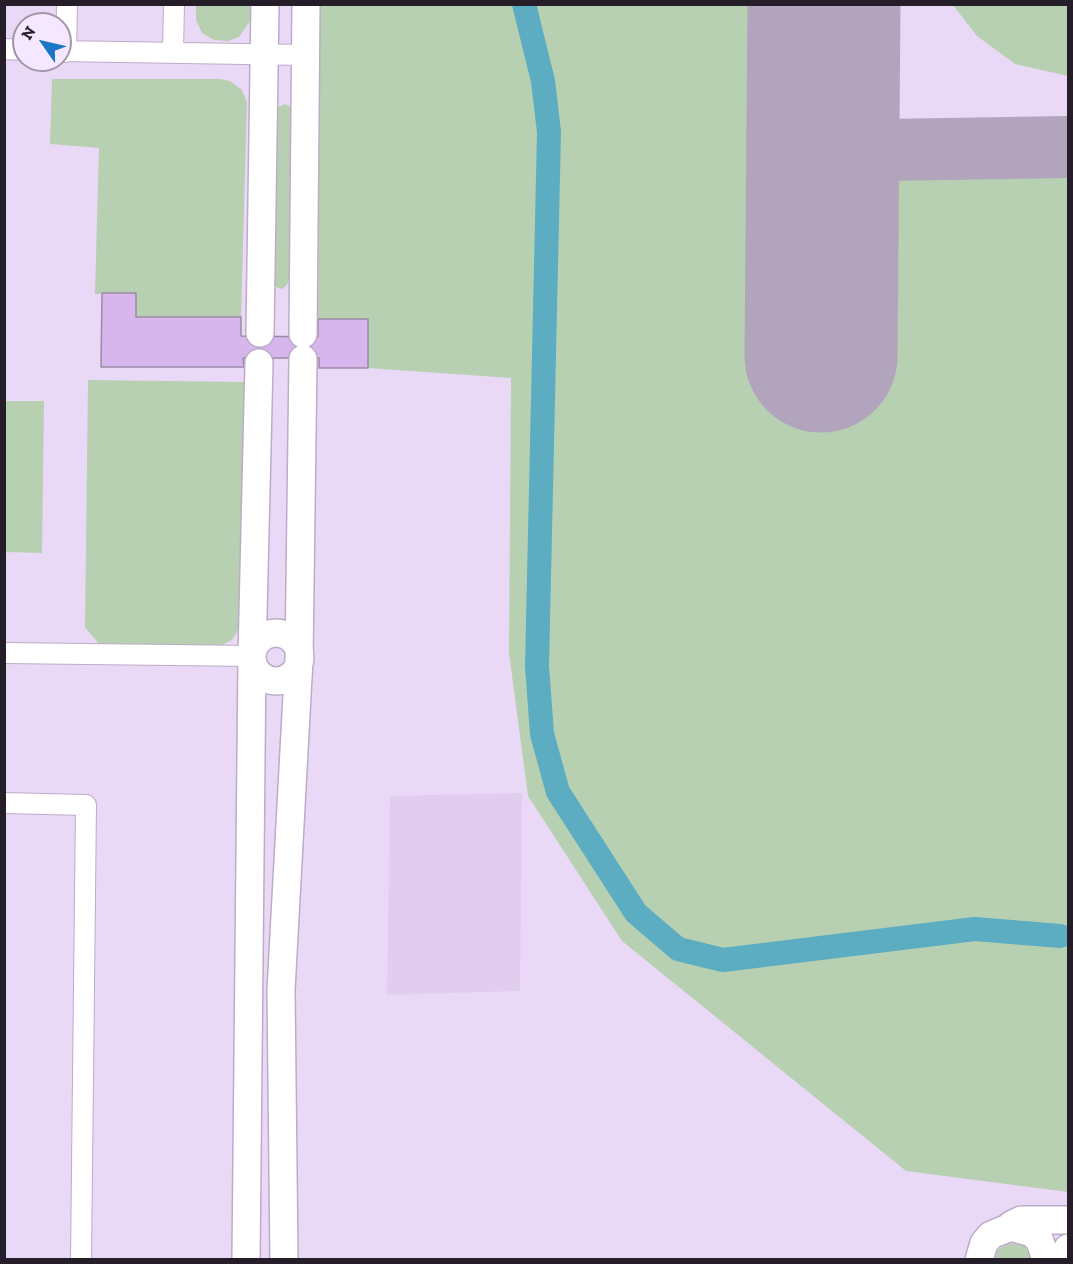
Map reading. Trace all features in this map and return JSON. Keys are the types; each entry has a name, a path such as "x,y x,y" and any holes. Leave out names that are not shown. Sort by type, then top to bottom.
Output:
{"street":[{"path":"173,52 174,4"},
{"path":"260,333 265,4"},
{"path":"284,1260 281,990 299,659 306,4"},
{"path":"72,52 306,56"},
{"path":"246,1260 252,656 259,363"},
{"path":"4,653 252,656"},
{"path":"252,656 253,664 262,678 278,682 293,674 299,659"},
{"path":"4,802 86,804 81,1260"},
{"path":"962,1260 976,1245 996,1232 1021,1221 1068,1220"},
{"path":"979,1260 984,1243 996,1232 1011,1227 1032,1233 1040,1241 1046,1260"},
{"path":"1061,1260 1068,1248"}],"shaded area":[{"path":"522,793 520,991 387,995 390,796"}],"green space":[{"path":"196,5 253,5 253,17 239,37 228,41 214,40 202,33 196,20"},
{"path":"320,5 750,5 747,354 889,357 892,173 1068,172 1068,1192 906,1171 622,941 528,796 509,653 511,378 368,368 368,319 318,319"},
{"path":"953,5 1068,5 1068,76 1015,64 977,36"},
{"path":"52,79 220,79 230,81 242,90 247,102 241,317 136,317 136,293 95,294 99,148 50,144"},
{"path":"285,104 290,107 292,116 290,277 287,285 282,289 276,287 272,281 274,109"},
{"path":"88,380 246,382 240,627 232,640 218,647 100,645 85,627"},
{"path":"5,401 44,401 42,553 5,552"},
{"path":"1008,1243 1025,1246 1031,1259 995,1260 998,1250"}],"building":[{"path":"102,293 136,293 136,317 241,317 241,336 318,337 318,319 368,319 368,368 319,368 319,358 243,358 244,367 101,367"}],"waterway":[{"path":"524,4 543,81 549,132 537,666 542,734 558,792 636,913 678,949 723,960 975,929 1060,936"}],"taxiway":[{"path":"823,151 1068,147"}],"runway":[{"path":"821,356 824,4"}]}
